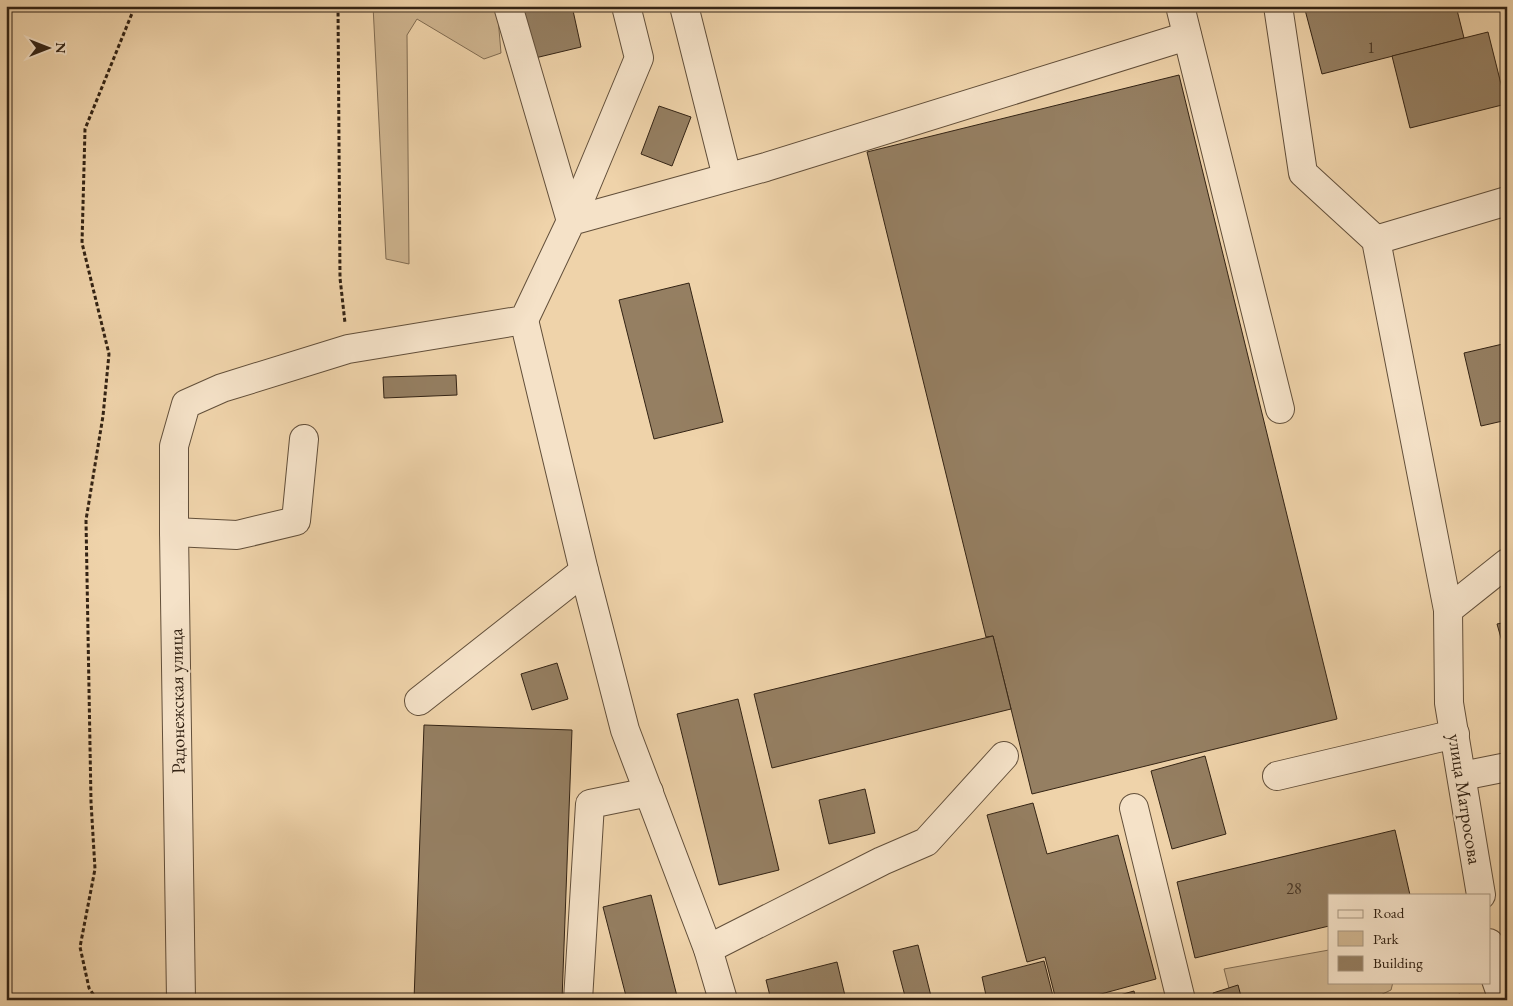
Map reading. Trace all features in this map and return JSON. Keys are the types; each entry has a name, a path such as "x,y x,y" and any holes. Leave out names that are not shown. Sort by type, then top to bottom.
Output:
{"street":[{"path":"508,6 571,221"},
{"path":"626,6 639,58 571,221 524,320 584,571 625,730 708,949 723,1000"},
{"path":"684,6 728,177"},
{"path":"1180,6 1280,409"},
{"path":"1278,6 1302,173 1376,240 1507,201"},
{"path":"571,221 775,164 1187,36"},
{"name":"улица Матросова","path":"1376,240 1448,610 1449,703 1481,894"},
{"path":"348,349 524,320"},
{"name":"Радонежская улица","path":"182,1000 174,446 186,404 222,388 348,349"},
{"path":"174,532 237,534 296,520 304,439"},
{"path":"1448,610 1507,563"},
{"path":"420,701 584,571"},
{"path":"1277,776 1455,734"},
{"path":"708,949 882,861 926,842 1004,756"},
{"path":"1462,776 1507,767"},
{"path":"578,1000 590,804 649,792"},
{"path":"1134,808 1181,1000"},
{"path":"1490,949 1494,974 1503,1000"}],"path":[{"path":"97,1000 89,988 80,947 96,869 90,802 86,520 103,416 109,354 82,243 85,129 135,6"},
{"path":"338,6 340,278 348,349"}],"green space":[{"path":"373,6 497,6 501,53 484,59 417,19 407,35 409,264 386,259"},
{"path":"1328,950 1328,984 1392,984 1391,990 1370,1000 1232,1000 1224,969"}],"building":[{"path":"523,6 572,6 581,47 535,58"},
{"path":"1304,6 1456,6 1464,38 1322,74"},
{"path":"1488,32 1506,104 1410,128 1392,56"},
{"path":"1179,75 1337,719 1032,794 993,636 986,637 867,152"},
{"path":"659,106 691,117 672,166 641,154"},
{"path":"689,283 723,422 654,439 619,300"},
{"path":"1507,343 1507,420 1481,426 1464,353"},
{"path":"456,375 457,395 384,398 383,377"},
{"path":"1507,622 1507,651 1505,652 1497,624"},
{"path":"993,636 1011,709 772,768 754,694"},
{"path":"557,663 568,699 532,710 521,674"},
{"path":"738,699 779,870 719,885 677,714"},
{"path":"424,725 572,730 562,1000 414,1000"},
{"path":"1205,756 1226,834 1172,849 1151,771"},
{"path":"865,789 875,833 829,844 819,800"},
{"path":"1033,803 1047,854 1118,835 1156,979 1079,1000 1056,1000 1045,957 1027,962 987,815"},
{"path":"1395,830 1410,894 1328,894 1328,926 1195,958 1177,882"},
{"path":"651,895 678,1000 627,1000 603,907"},
{"path":"918,945 932,1000 906,1000 893,951"},
{"path":"1044,961 1054,1000 987,1000 982,977"},
{"path":"837,962 846,1000 771,1000 766,980"},
{"path":"1238,985 1242,1000 1215,1000 1213,993"},
{"path":"1134,991 1136,1000 1102,1000"},
{"path":"1460,994 1461,1000 1437,1000"}]}
